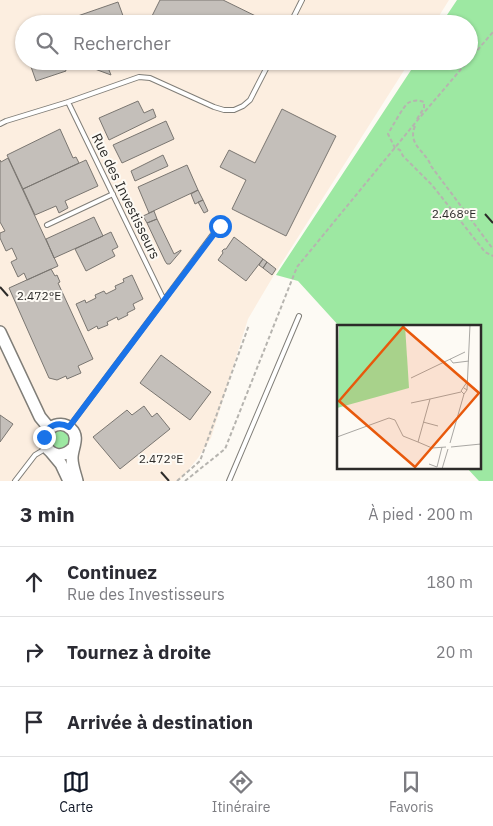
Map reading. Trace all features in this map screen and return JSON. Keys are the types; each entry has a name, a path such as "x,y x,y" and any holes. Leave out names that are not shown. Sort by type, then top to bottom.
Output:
{"main road":[{"path":"0,332 40,417 49,428"},
{"path":"49,450 57,455 68,453 75,445 76,440 73,430 64,424 54,425 49,428 44,437 49,450 61,464 69,481"},
{"path":"72,449 73,467 77,481"}],"lane":[{"path":"294,15 302,0"},
{"path":"0,124 138,77 150,78 214,108 234,110 250,100 265,70"},
{"name":"Rue des Investisseurs","path":"68,102 164,300"},
{"path":"48,225 113,194"},
{"path":"69,427 220,226"},
{"path":"229,481 299,316"},
{"path":"16,481 35,455 49,450"}],"path":[{"path":"478,50 493,32"},
{"path":"185,481 225,449 297,267 461,70"},
{"path":"493,249 415,143 413,131 424,108 424,102 416,100 407,104 388,134 395,148 400,150 403,156 432,185 486,252 493,256"},
{"path":"177,481 200,461 249,325"}],"shaded area":[{"path":"0,0 449,0 440,15 15,15 15,70 404,70 248,319 211,438 198,458 179,481 0,481"}],"green space":[{"path":"457,0 493,0 493,481 479,481 467,468 480,468 480,325 338,325 298,281 276,275 411,70 478,70 478,15 447,15"},
{"path":"56,430 64,430 70,435 70,446 57,451 49,443 50,435"}],"building":[{"path":"160,0 223,0 254,15 152,15"},
{"path":"118,2 123,15 81,15"},
{"path":"32,70 66,70 66,71 36,81"},
{"path":"98,70 109,70 111,75"},
{"path":"138,101 144,113 153,109 156,117 109,140 99,118"},
{"path":"282,109 336,136 286,236 232,209 246,180 220,167 229,150 255,163"},
{"path":"166,121 174,139 122,163 113,145"},
{"path":"60,129 73,158 76,157 79,163 23,189 7,155"},
{"path":"163,155 168,166 135,181 131,171"},
{"path":"8,158 58,266 27,280 24,273 18,277 11,262 17,259 12,248 6,251 0,238 0,233 5,231 0,222 0,160 1,162"},
{"path":"86,160 98,186 65,201 68,208 59,213 56,206 35,215 23,189"},
{"path":"187,165 198,190 149,213 138,187"},
{"path":"198,190 203,200 195,204 191,194"},
{"path":"203,200 208,211 204,213 198,202"},
{"path":"154,211 157,219 147,223 143,216"},
{"path":"94,217 103,236 54,258 46,239"},
{"path":"157,219 174,254 181,250 170,264 167,264 165,261 147,223"},
{"path":"111,232 118,247 112,250 115,256 86,271 75,249"},
{"path":"234,237 263,259 246,281 218,260 223,253 222,251 226,249"},
{"path":"263,259 267,262 263,268 259,265"},
{"path":"267,262 276,269 272,275 263,268"},
{"path":"51,269 55,276 57,275 60,282 58,283 93,359 78,366 81,373 67,379 66,376 57,380 49,378 9,288"},
{"path":"132,275 143,299 133,304 135,309 127,313 128,315 118,320 117,317 107,322 108,325 98,329 97,326 88,331 76,304 85,300 86,303 96,298 95,295 104,291 106,294 116,289 115,286 124,282 123,279"},
{"path":"161,355 211,392 190,420 140,383"},
{"path":"144,406 152,417 157,413 170,429 120,469 93,437 127,410 132,415"},
{"path":"0,415 13,424 0,442"}],"route":[{"path":"44,437 49,428 54,425 64,424 69,427 220,226"}]}
